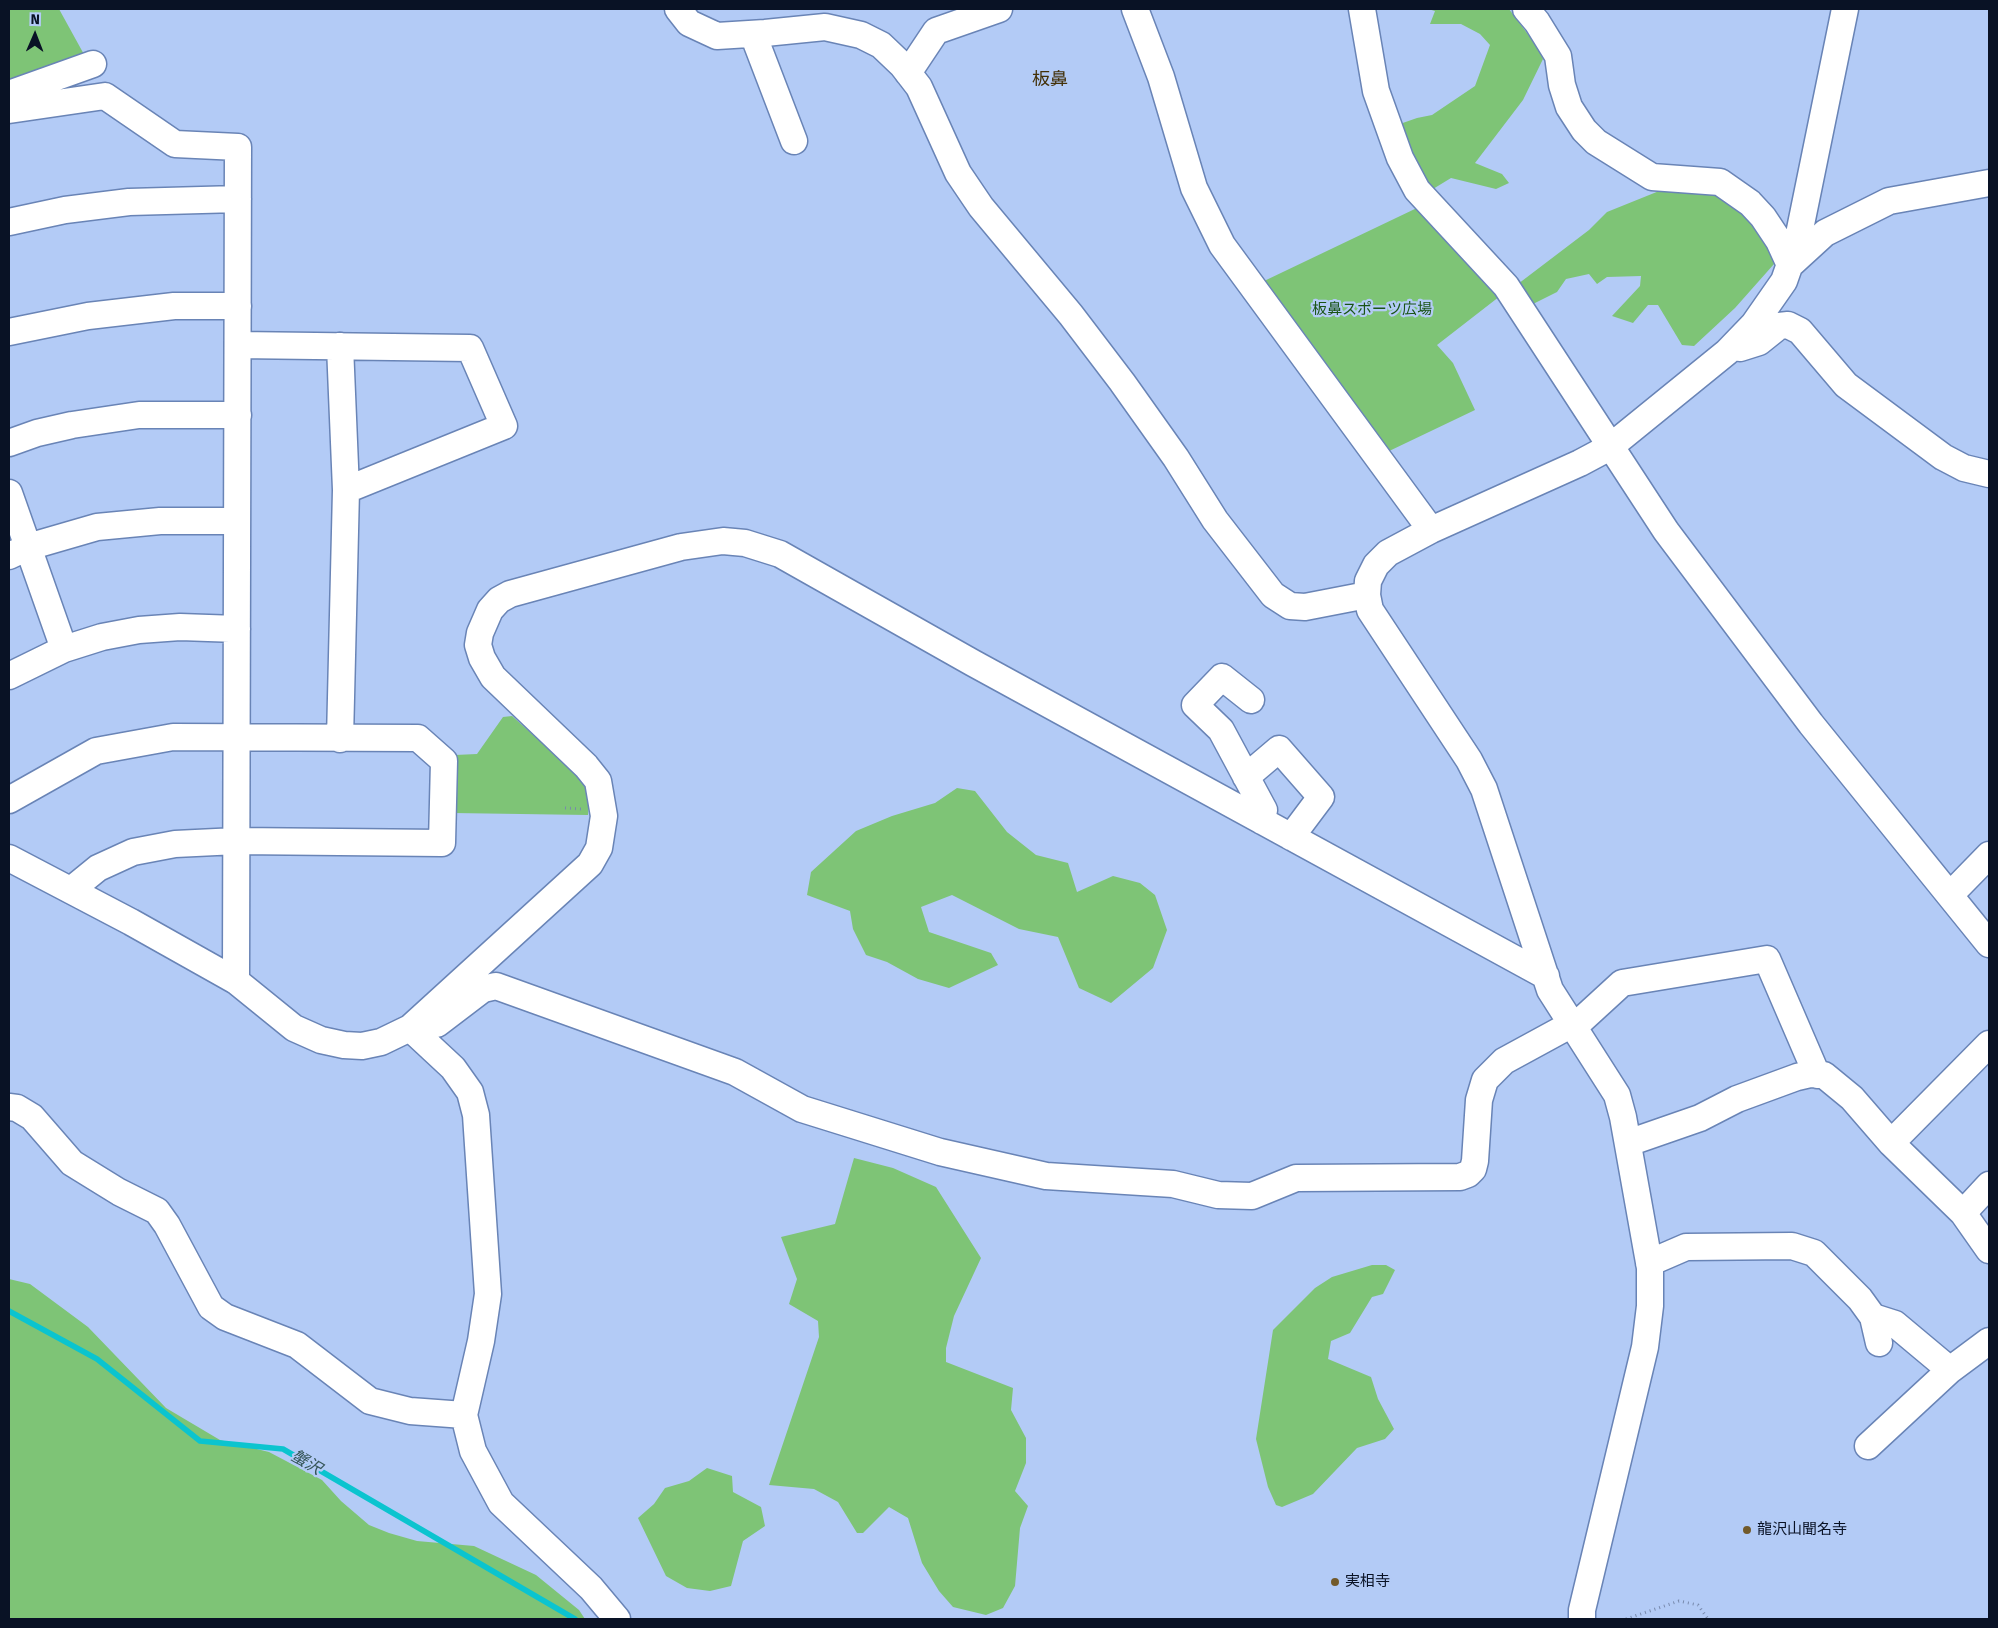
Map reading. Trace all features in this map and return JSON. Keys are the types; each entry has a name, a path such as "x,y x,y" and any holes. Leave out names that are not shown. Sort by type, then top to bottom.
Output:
{"street":[{"path":"678,9 689,23 717,36 753,34 802,19 825,27 861,35 880,46 908,73 919,87 958,173 981,207 1071,315 1122,382 1176,458 1215,520 1273,595 1290,606 1305,607 1367,594"},
{"path":"908,73 936,31 999,9"},
{"path":"1134,9 1161,77 1194,188 1222,245 1431,530"},
{"path":"1362,9 1376,91 1400,158 1417,190 1506,286 1666,531 1811,724 1989,944"},
{"path":"1526,9 1538,22 1558,56 1562,85 1569,107 1584,130 1596,142 1652,177 1720,182 1750,203 1763,217 1779,241 1790,265"},
{"path":"1582,1619 1582,1610 1645,1347 1650,1306 1648,1263 1628,1143 1617,1095 1550,990 1484,789 1469,760 1370,610 1367,594 1368,581 1376,565 1388,553 1431,530 1580,463 1610,446 1727,352 1766,309 1784,281 1797,244 1845,9"},
{"path":"753,34 794,141"},
{"path":"9,94 93,64"},
{"path":"9,110 105,96 175,144 238,147 236,981"},
{"path":"1790,265 1825,233 1889,200 1989,183"},
{"path":"9,222 65,210 129,202 238,199"},
{"path":"9,332 88,316 174,306 238,306"},
{"path":"1727,352 1759,342 1779,326 1788,325 1800,331 1846,385 1943,457 1964,468 1989,474"},
{"path":"238,345 470,348 504,426 346,490"},
{"path":"340,346 346,490 340,738"},
{"path":"9,443 37,433 72,425 139,415 238,415"},
{"path":"9,493 18,552 64,649"},
{"path":"18,552 97,527 160,521 237,521"},
{"path":"415,1032 590,864 599,848 603,830 602,797 598,781 586,766 493,677 482,658 478,646 479,639 490,610 499,600 510,594 682,547 723,541 745,543 780,554 972,663 1546,976"},
{"path":"9,676 64,649 102,637 139,630 180,627 237,629"},
{"path":"1251,700 1222,677 1195,705 1221,730 1264,810 1262,820"},
{"path":"9,800 96,751 173,736 418,738 444,761 442,843 237,841 175,844 133,852 98,868 71,890"},
{"path":"1246,776 1280,749 1321,797 1291,837"},
{"path":"1950,895 1989,855"},
{"path":"9,858 236,981 294,1028 321,1040 344,1045 362,1046 415,1032 483,989 496,986 735,1072 802,1109 940,1152 1046,1176 1173,1184 1218,1195 1252,1196 1296,1178 1460,1177 1468,1174 1473,1169 1479,1100 1485,1080 1504,1061 1573,1025 1622,983 1767,959 1817,1075"},
{"path":"415,1032 453,1068 470,1092 476,1115 488,1294 481,1341 464,1415 474,1451 501,1503 591,1588 618,1619"},
{"path":"1891,1143 1989,1044"},
{"path":"1628,1143 1700,1118 1737,1099 1797,1077 1824,1075 1852,1098 1891,1143 1963,1213 1989,1250"},
{"path":"9,1106 17,1108 32,1117 72,1163 119,1192 157,1211 167,1225 211,1307 224,1317 297,1345 370,1401 410,1412 464,1415"},
{"path":"1963,1213 1989,1186"},
{"path":"1648,1263 1686,1247 1792,1246 1814,1253 1860,1299 1872,1317 1879,1342"},
{"path":"1872,1317 1895,1324 1950,1370"},
{"path":"1868,1446 1950,1370 1989,1342"}],"path":[{"path":"1626,1619 1679,1601 1698,1605 1708,1619"}],"green space":[{"path":"9,9 59,9 86,58 9,83"},
{"path":"1428,9 1509,9 1539,49 1543,59 1523,100 1475,163 1502,174 1509,183 1496,189 1451,178 1433,189 1421,180 1397,125 1432,115 1475,86 1490,45 1480,34 1461,24 1430,24 1435,11"},
{"path":"1674,185 1719,196 1744,213 1768,242 1774,264 1735,308 1694,346 1682,345 1658,305 1648,305 1633,323 1612,316 1640,286 1641,276 1607,277 1597,284 1589,274 1566,279 1557,292 1525,308 1514,287 1589,230 1607,212"},
{"name":"板鼻スポーツ広場","path":"1419,207 1504,293 1437,345 1453,363 1475,410 1385,453 1262,282"},
{"path":"512,716 567,765 584,784 589,801 588,815 453,813 455,755 477,754 503,717"},
{"path":"957,788 975,791 1007,832 1036,855 1068,863 1077,892 1113,876 1140,883 1155,895 1167,930 1153,968 1111,1003 1079,988 1058,937 1019,929 952,895 921,907 929,932 991,953 998,965 949,988 918,979 887,962 866,955 853,929 850,911 807,895 811,872 856,831 892,816 935,803"},
{"path":"854,1158 893,1168 936,1187 981,1258 954,1316 946,1348 946,1362 1013,1388 1011,1410 1026,1438 1026,1463 1015,1491 1028,1506 1020,1528 1015,1586 1003,1608 986,1615 953,1607 939,1591 922,1563 908,1518 889,1507 863,1533 857,1533 838,1502 814,1489 769,1485 819,1337 818,1321 789,1304 797,1279 781,1237 835,1224"},
{"path":"1372,1265 1386,1265 1395,1270 1383,1294 1372,1297 1350,1333 1331,1341 1328,1359 1371,1377 1378,1399 1394,1429 1385,1439 1357,1448 1313,1494 1282,1507 1276,1505 1268,1487 1256,1439 1273,1330 1315,1288 1332,1277"},
{"path":"9,1279 30,1284 88,1327 166,1408 220,1440 269,1452 322,1480 341,1501 369,1525 417,1541 474,1546 536,1575 579,1610 585,1619 9,1619"},
{"path":"707,1468 732,1476 733,1492 761,1507 765,1526 743,1541 731,1586 710,1591 687,1588 666,1576 638,1518 654,1504 665,1488 689,1481"}],"waterway":[{"name":"蟹沢","path":"9,1311 97,1359 200,1441 283,1449 575,1619"}],"place":[{"name":"龍沢山聞名寺","path":"1747,1530"},
{"name":"実相寺","path":"1335,1582"}],"district":[{"name":"板鼻","path":"1050,80"}]}
